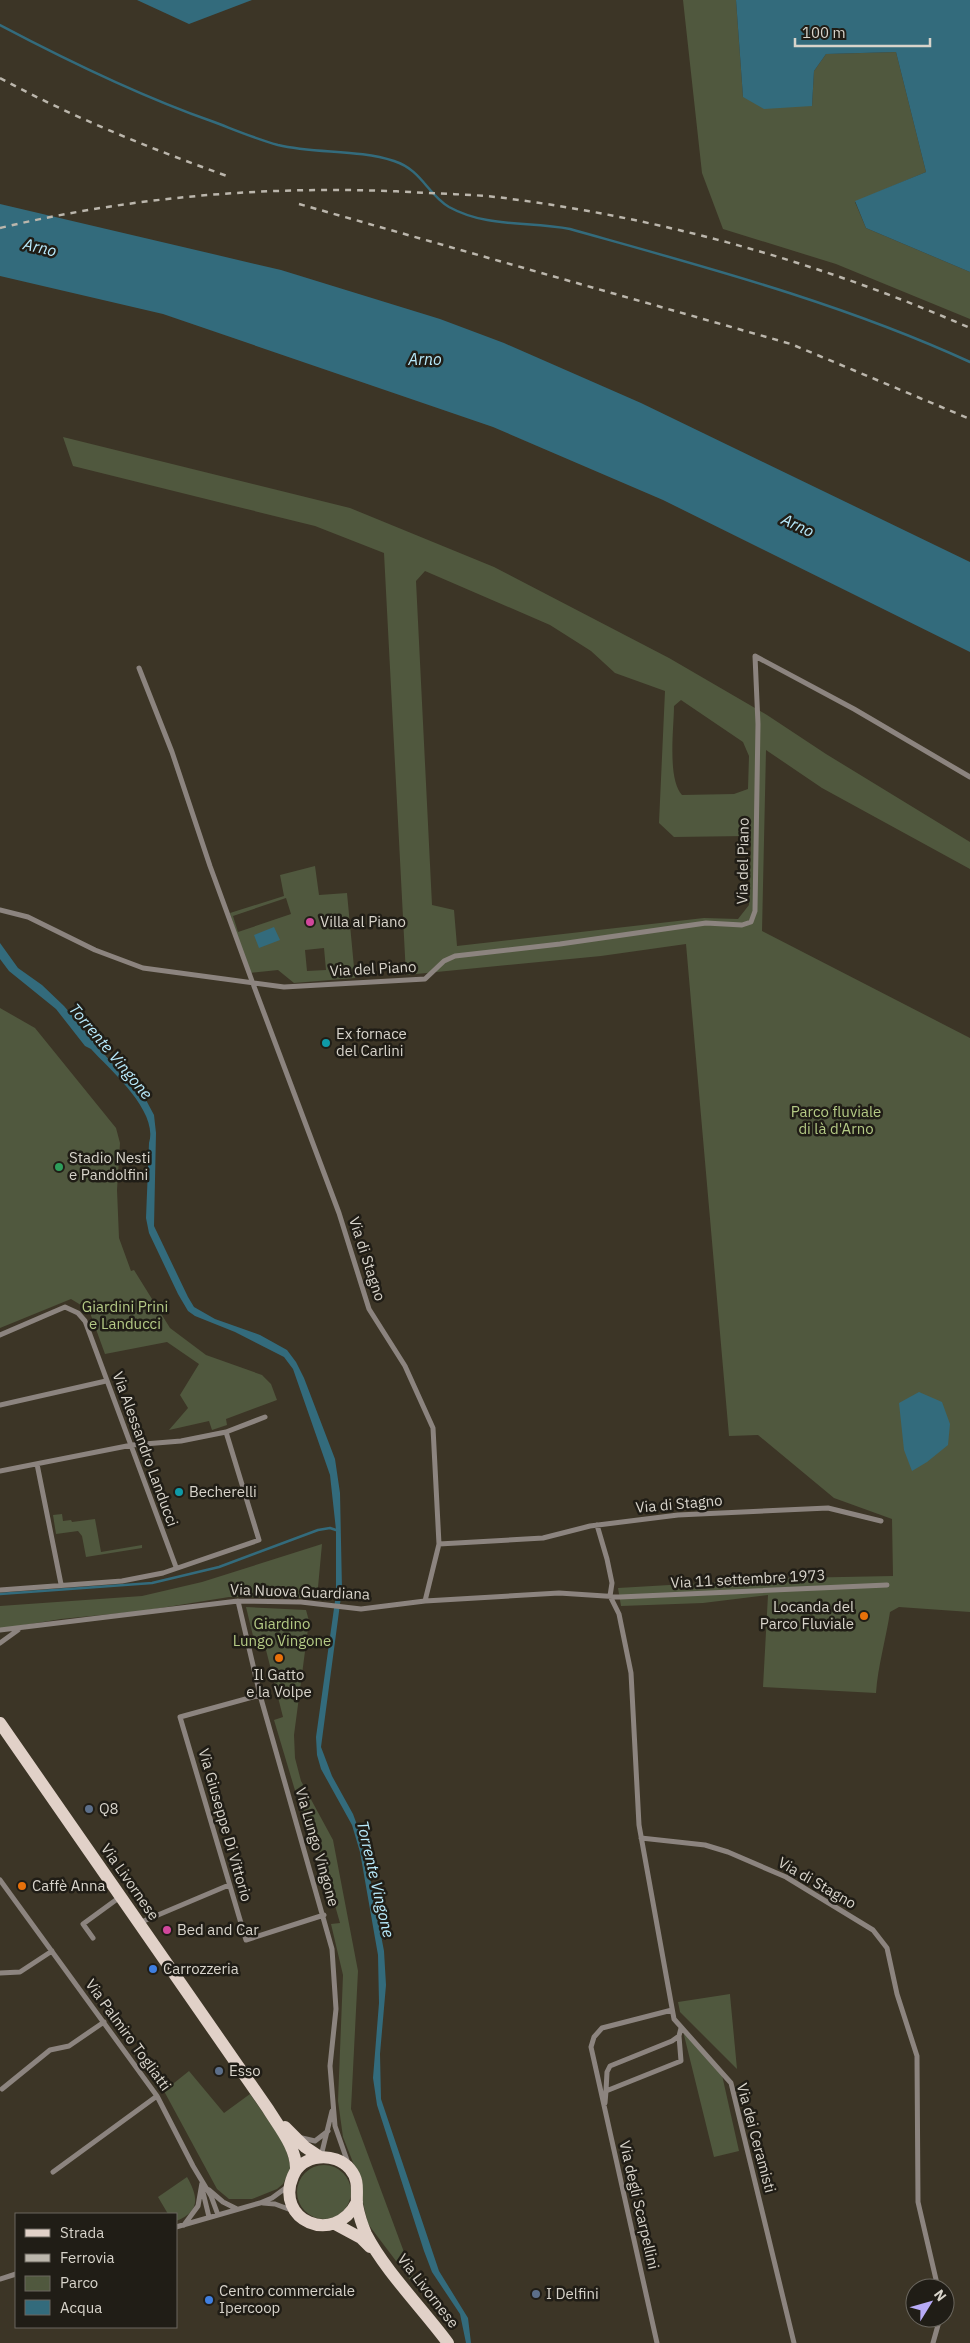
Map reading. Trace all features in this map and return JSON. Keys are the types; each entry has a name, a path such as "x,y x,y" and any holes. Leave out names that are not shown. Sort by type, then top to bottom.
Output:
{"main road":[{"name":"Via Livornese","path":"0,1723 268,2109 290,2147 296,2163 296,2170"},
{"name":"Via Livornese","path":"268,2109 305,2148 320,2157 336,2160 350,2169 356,2179 358,2190 357,2202 364,2229 382,2258 448,2343"},
{"path":"297,2213 289,2195 296,2170 304,2163 320,2157"},
{"path":"335,2224 345,2219 352,2212 357,2202"},
{"name":"Via Livornese","path":"297,2213 304,2220 314,2225 335,2224 361,2238 382,2258"}],"street":[{"name":"Via del Piano","path":"0,910 20,915 95,950 144,968 252,981 284,987 425,979 444,961 455,956 560,944 706,923 742,925 751,922 756,911 758,724 755,656 854,709 970,777"},
{"path":"139,668 172,752 252,981"},
{"name":"Via di Stagno","path":"252,981 339,1212 369,1308 405,1366 433,1428 439,1544 425,1601"},
{"name":"Via Alessandro Landucci","path":"0,1335 65,1307 78,1313 85,1320 176,1567"},
{"path":"0,1405 106,1381"},
{"path":"0,1471 132,1445 181,1441 226,1432 265,1418"},
{"path":"0,1590 122,1581 163,1573 259,1540 226,1432"},
{"path":"37,1464 61,1584"},
{"name":"Via di Stagno","path":"439,1544 543,1538 597,1525 678,1515 828,1508 881,1521"},
{"path":"597,1525 608,1559 612,1583 610,1596 619,1614 631,1673 641,1838"},
{"name":"Via 11 settembre 1973","path":"610,1596 630,1597 887,1584"},
{"name":"Via Nuova Guardiana","path":"0,1630 238,1601 301,1602 361,1609 425,1601 559,1594 610,1596"},
{"name":"Via Lungo Vingone","path":"238,1601 260,1695 324,1915 332,1949 336,2009 330,2066 333,2105 336,2126 350,2169"},
{"name":"Via Nuova Guardiana","path":"0,1643 20,1629"},
{"name":"Via Giuseppe Di Vittorio","path":"260,1695 180,1717 246,1940 324,1915"},
{"name":"Via di Stagno","path":"641,1838 705,1845 728,1852 786,1877 873,1930 886,1948 897,1994 917,2056 918,2202 936,2278"},
{"name":"Via dei Ceramisti","path":"641,1838 674,2019 731,2083 794,2343"},
{"name":"Via Palmiro Togliatti","path":"0,1880 157,2096 211,2196 218,2215"},
{"path":"139,1923 229,1885"},
{"path":"93,1938 83,1924 120,1896"},
{"path":"0,1973 20,1972 52,1951"},
{"name":"Via degli Scarpellini","path":"657,2343 591,2047 594,2036 602,2028 672,2010"},
{"path":"2,2089 50,2050 69,2046 104,2022"},
{"path":"606,2091 681,2061 679,2036 681,2028"},
{"path":"604,2108 607,2072 610,2066 679,2036"},
{"path":"53,2172 157,2096"},
{"name":"Via Lungo Vingone","path":"320,2157 333,2105"},
{"path":"292,2134 308,2141 315,2141 328,2131"},
{"path":"202,2182 218,2199 237,2209"},
{"path":"202,2182 209,2217"},
{"path":"184,2225 198,2206 202,2182"},
{"path":"178,2226 272,2198 290,2186"},
{"path":"260,2202 275,2204 297,2213"},
{"path":"0,2279 15,2274"},
{"path":"933,2343 937,2328"}],"green space":[{"path":"683,0 736,0 743,97 812,106 814,71 826,54 896,52 926,172 855,202 866,228 970,272 970,319 836,264 723,229 702,173"},
{"name":"Parco fluviale di là d'Arno","path":"63,437 350,508 494,567 669,658 767,715 826,754 970,842 970,869 822,788 766,750 762,931 970,1038 970,1612 899,1607 890,1612 878,1672 876,1693 763,1687 768,1595 703,1603 621,1606 618,1588 792,1578 893,1576 892,1519 834,1498 758,1435 729,1436 686,944 601,956 406,975 384,553 315,526 73,466","holes":["425,571 550,625 591,651 615,673 665,691 659,823 674,837 746,836 751,843 749,905 738,919 704,918 457,946 454,910 432,905 416,581","681,700 743,742 749,756 748,789 734,794 682,795 674,777 672,752 674,706"]},
{"name":"Villa al Piano","path":"315,866 319,895 347,893 355,978 294,983 278,970 249,973 230,913 284,896 280,875","holes":["286,898 291,914 238,932 233,916","324,948 326,970 307,971 305,950"]},
{"name":"Stadio Nesti e Pandolfini","path":"0,1008 35,1028 116,1128 120,1143 117,1190 119,1238 131,1271 134,1270 170,1328 206,1355 262,1375 271,1384 277,1400 226,1419 227,1425 212,1430 209,1421 169,1430 188,1408 180,1395 199,1364 167,1342 105,1354 89,1310 71,1299 0,1328"},
{"path":"62,1514 63,1521 71,1520 72,1522 95,1519 101,1552 142,1545 142,1548 86,1557 82,1536 78,1531 56,1534 53,1515"},
{"path":"322,1544 317,1598 229,1597 142,1611 61,1619 0,1629 0,1606 142,1596 202,1582"},
{"name":"Giardino Lungo Vingone","path":"246,1607 306,1610 309,1621 294,1735 295,1758 301,1781 333,1840 358,1971 351,2109 418,2290 368,2224 354,2165 343,2137 338,2101 343,1975 331,1924 340,1923 311,1822 305,1824 274,1720 283,1717 266,1650 254,1640"},
{"path":"730,1994 737,2069 680,2012 678,2002"},
{"path":"683,2031 722,2075 739,2151 714,2157"},
{"path":"189,2071 224,2113 250,2094 284,2143 291,2167 283,2184 277,2189 252,2199 229,2199 217,2189 164,2091"},
{"path":"324,2165 334,2167 343,2173 349,2182 351,2192 349,2202 343,2211 334,2217 324,2219 314,2217 305,2211 299,2202 297,2192 299,2182 305,2173 314,2167"},
{"path":"187,2177 195,2197 195,2203 190,2213 178,2220 178,2213 167,2213 158,2197"}],"water":[{"path":"137,0 252,0 189,24"},
{"path":"736,0 970,0 970,272 866,228 855,201 926,172 896,52 826,54 814,71 812,106 764,109 743,97"},
{"name":"Arno","path":"0,204 281,270 440,319 504,343 641,403 970,562 970,652 663,500 493,427 163,314 0,276"},
{"path":"274,927 280,940 259,948 254,935"},
{"path":"0,943 18,968 42,985 64,1006 115,1067 146,1100 154,1115 156,1133 154,1226 188,1297 194,1307 215,1319 260,1335 287,1350 304,1378 335,1459 340,1493 342,1589 321,1747 332,1776 353,1814 363,1841 384,1951 386,1985 380,2054 381,2099 439,2271 468,2318 471,2343 466,2343 460,2314 432,2272 377,2105 373,2078 379,2003 378,1955 360,1852 352,1825 321,1769 317,1755 316,1737 336,1594 336,1530 330,1475 293,1369 284,1357 188,1311 149,1233 146,1218 150,1131 147,1118 131,1092 91,1049 85,1046 56,1009 9,971 0,959"},
{"path":"919,1392 942,1402 950,1424 948,1445 912,1471 904,1450 899,1403"}],"waterway":[{"path":"0,25 132,90 262,140 292,148 380,157 404,165 418,176 441,202 463,214 493,221 570,229 722,272 823,304 922,341 970,362"},
{"path":"0,1594 152,1583 219,1567 318,1530 330,1528 339,1531"}],"railway":[{"path":"0,78 55,106 111,131 227,176"},
{"path":"0,228 101,208 204,195 307,190 359,190 496,197 618,217 738,245 856,282 970,328"},
{"path":"299,204 791,344 970,419"}],"place":[{"name":"Villa al Piano","path":"310,922"},
{"name":"Ex fornace del Carlini","path":"326,1043"},
{"name":"Stadio Nesti e Pandolfini","path":"59,1167"},
{"name":"Becherelli","path":"179,1492"},
{"name":"Locanda del Parco Fluviale","path":"864,1616"},
{"name":"Il Gatto e la Volpe","path":"279,1658"},
{"name":"Q8","path":"89,1809"},
{"name":"Caffè Anna","path":"22,1886"},
{"name":"Bed and Car","path":"167,1930"},
{"name":"Carrozzeria","path":"153,1969"},
{"name":"Esso","path":"219,2071"},
{"name":"I Delfini","path":"536,2294"},
{"name":"Centro commerciale Ipercoop","path":"209,2300"}],"water label":[{"name":"Torrente Vingone","path":"111,1051"},
{"name":"Torrente Vingone","path":"376,1879"}],"park label":[{"name":"Giardini Prini e Landucci","path":"125,1316"}]}
